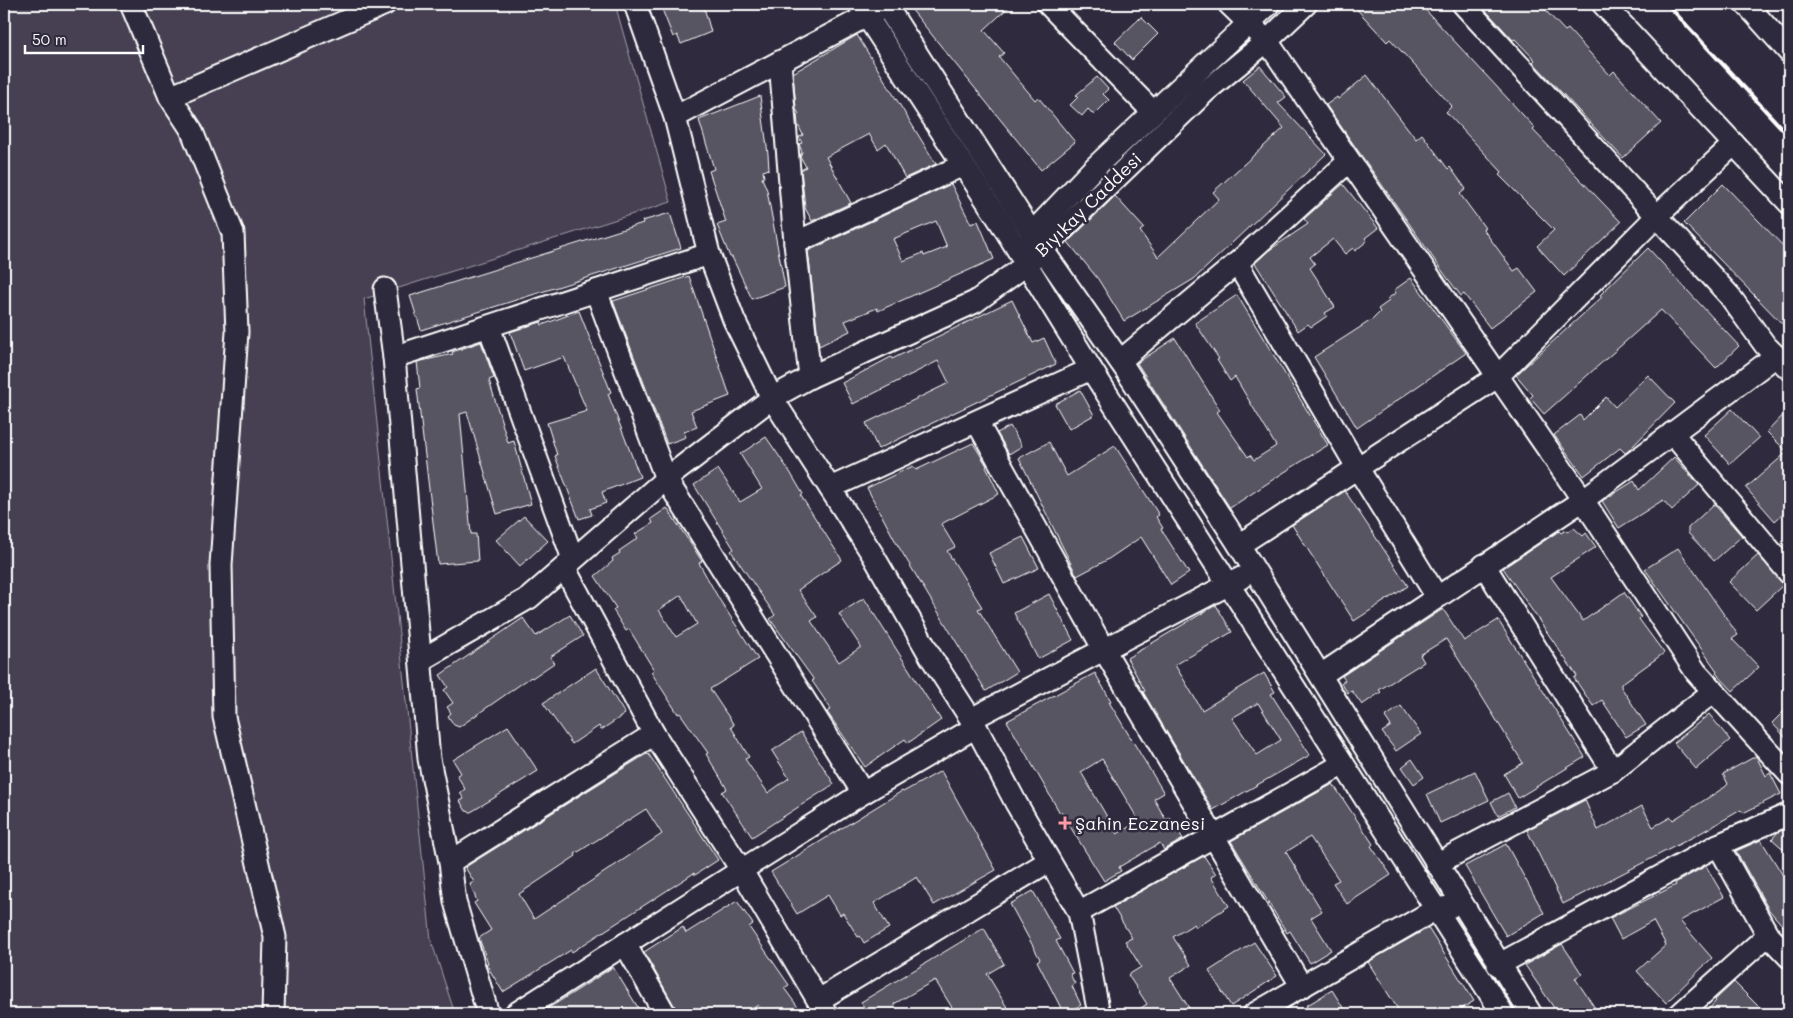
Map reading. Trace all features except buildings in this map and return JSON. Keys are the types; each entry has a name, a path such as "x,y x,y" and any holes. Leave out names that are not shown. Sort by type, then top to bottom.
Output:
{"street":[{"path":"130,4 170,97 191,128 233,233 237,332 221,565 224,717 274,937 273,1014"},
{"path":"170,97 385,4"},
{"path":"635,4 675,117 709,254 734,320 772,398 873,555 931,657 973,723 1016,804 1079,912 1099,1014"},
{"path":"675,117 780,62 864,10 886,4 1034,249 1091,369 1436,909 1496,1012"},
{"path":"1048,4 1153,112"},
{"path":"1229,4 1247,24 1267,41 1348,162 1583,500 1696,672 1789,774"},
{"name":"Bıyıkay Caddesi","path":"1034,249 1091,171 1269,4"},
{"name":"Bıyıkay Caddesi","path":"1034,249 1206,91 1267,41 1306,4"},
{"path":"1321,675 1583,500 1672,433 1783,362 1765,345 1729,294 1463,4"},
{"path":"1603,4 1789,203"},
{"path":"1746,4 1785,38"},
{"path":"864,10 963,165 1034,249 1120,361 1321,675 1498,965 1531,1014"},
{"path":"780,62 795,243 810,377"},
{"path":"1239,545 1497,377 1657,216 1734,144"},
{"path":"1120,361 1237,263 1348,162"},
{"path":"795,243 963,165"},
{"path":"421,660 529,598 666,479 772,398 810,377 975,302 1034,249"},
{"path":"394,357 709,254"},
{"path":"1237,263 1357,467 1437,597"},
{"path":"385,289 394,357 429,760 450,862 455,902 488,1014"},
{"path":"596,291 666,479 863,793"},
{"path":"489,327 569,564 654,734 742,871 822,1007 1049,861"},
{"path":"830,488 1091,369"},
{"path":"977,422 1103,648 1302,987"},
{"path":"1672,433 1789,573"},
{"path":"1484,565 1614,770"},
{"path":"515,1014 973,723 1103,648 1230,584 1253,569"},
{"path":"1436,864 1614,770 1714,691"},
{"path":"450,862 654,734"},
{"path":"1079,912 1343,764"},
{"path":"1498,965 1718,845 1789,814"},
{"path":"1718,845 1768,935 1789,958"},
{"path":"1254,1014 1436,909 1462,906"},
{"path":"1680,1014 1768,935"},
{"path":"625,944 665,1014"}],"shaded area":[{"path":"4,4 615,4 671,202 364,299 431,940 454,1011 452,1014 4,1014"}],"railway":[{"path":"1667,4 1789,136"}],"place":[{"name":"Şahin Eczanesi","path":"1065,823"}]}
